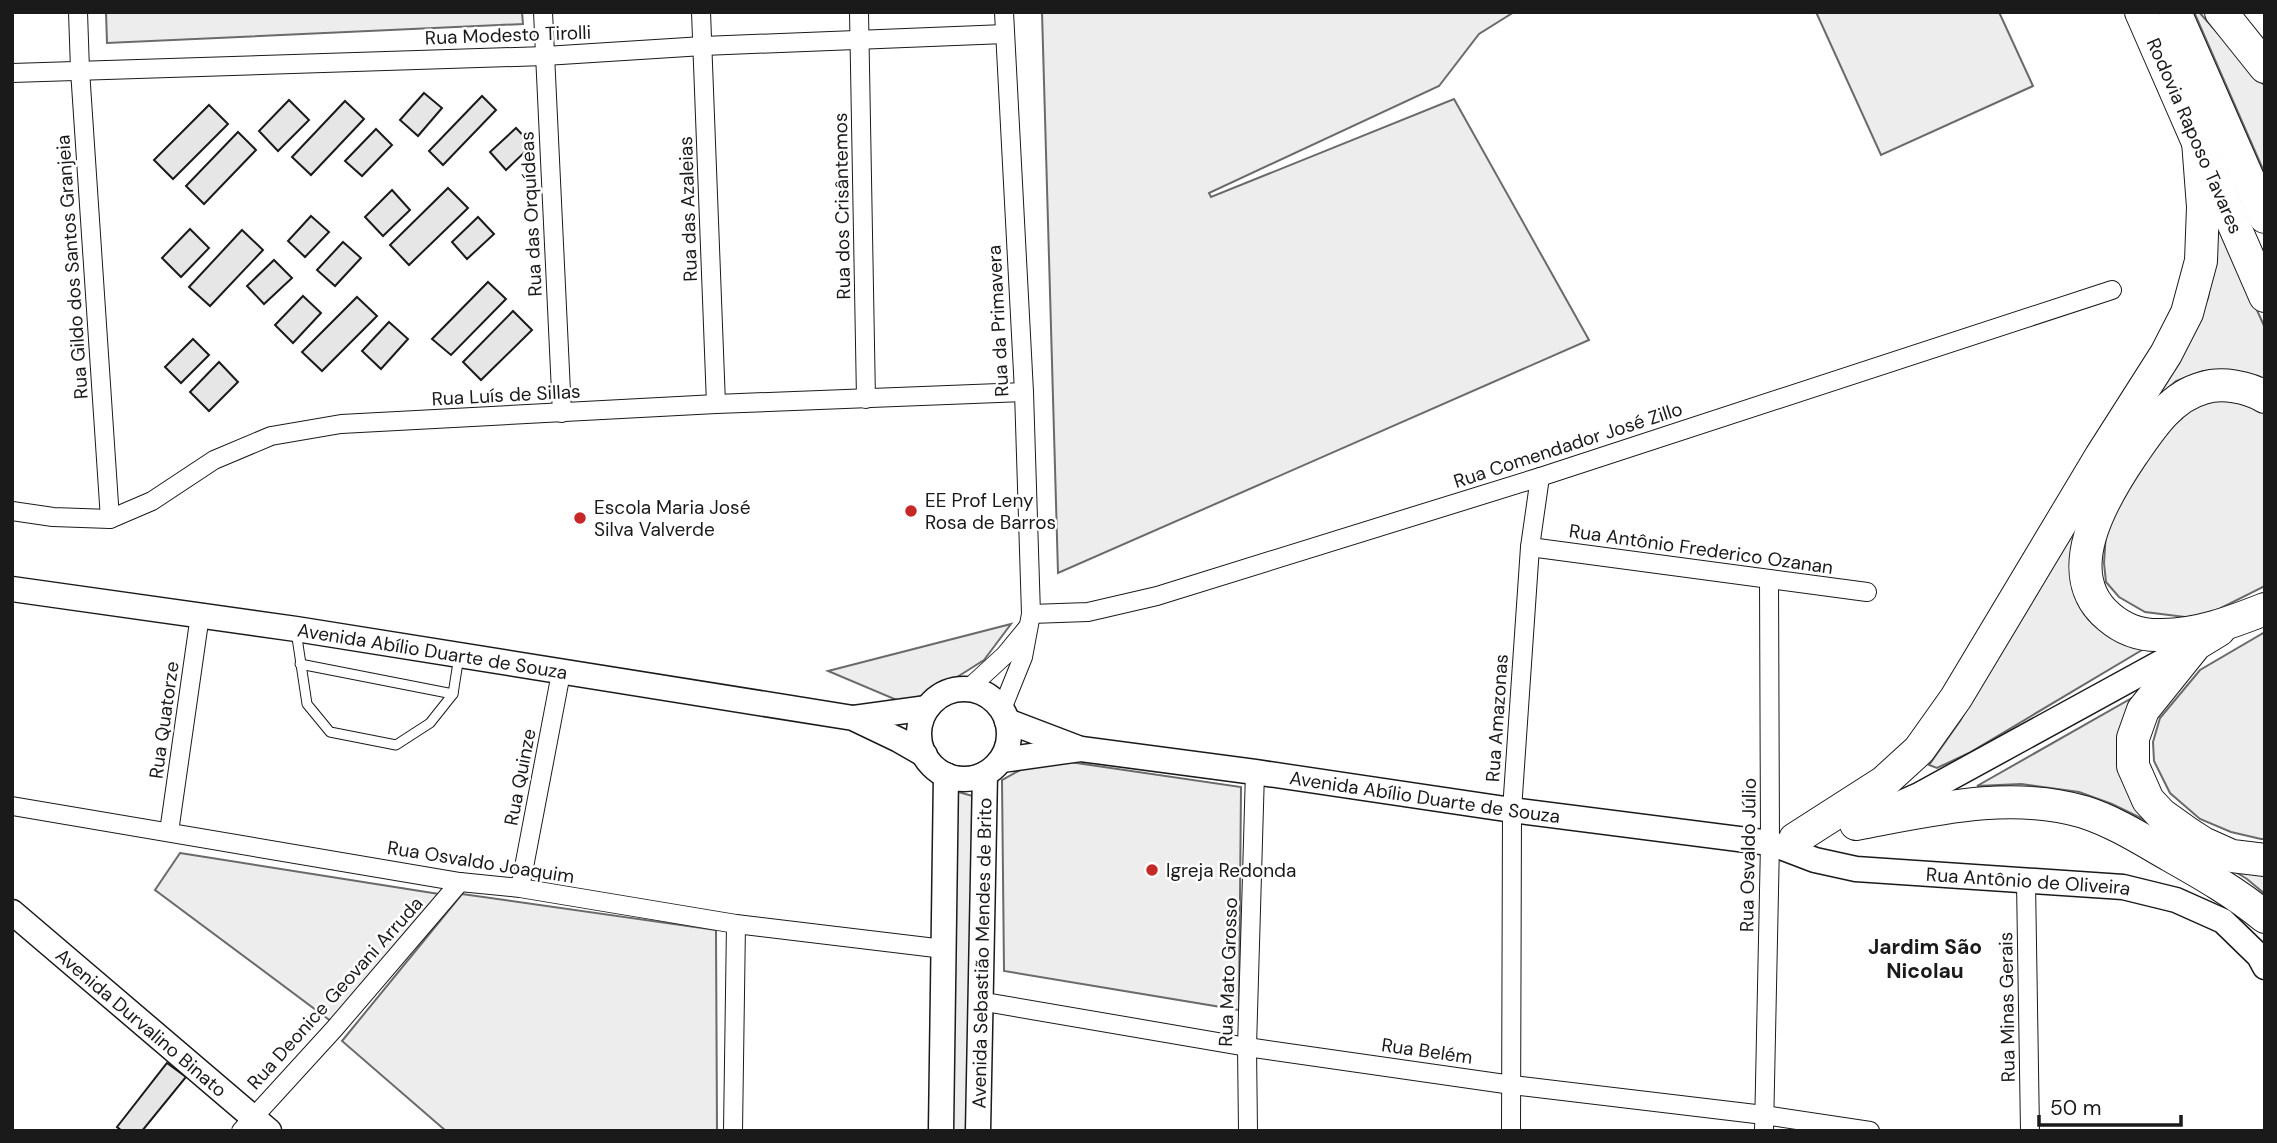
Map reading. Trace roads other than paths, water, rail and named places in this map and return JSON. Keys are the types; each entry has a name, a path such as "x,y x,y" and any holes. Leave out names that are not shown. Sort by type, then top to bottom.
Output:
{"highway":[{"name":"Rodovia Raposo Tavares","path":"2141,12 2265,296"},
{"name":"Rodovia Raposo Tavares","path":"2175,12 2265,217"},
{"path":"2221,12 2265,67"},
{"path":"1783,841 1884,782 1919,750 1956,698 2101,456 2166,354 2187,313 2201,261 2203,207 2198,141"},
{"path":"2265,397 2235,387 2221,385 2202,388 2161,415 2123,468 2102,504 2085,562 2088,590 2095,604 2119,626 2136,633 2161,636 2179,634 2234,621 2265,609"},
{"path":"2234,621 2196,643 2143,710 2133,738 2133,766 2148,800 2161,814 2203,843 2226,853 2265,860"},
{"path":"1856,824 1983,803 2064,807 2124,829 2229,890 2265,917"}],"main road":[{"name":"Avenida Abílio Duarte de Souza","path":"12,589 296,629 853,718 928,708"},
{"path":"1783,841 1856,824 1919,794 2196,643"},
{"path":"968,689 981,692 992,699 1004,715 1009,741 993,767 973,778 959,779 934,767 925,755 920,740 921,723 928,708 945,693 968,689"},
{"name":"Avenida Abílio Duarte de Souza","path":"1004,715 1082,750 1255,772 1512,810 1783,841"},
{"name":"Avenida Abílio Duarte de Souza","path":"853,718 925,755"},
{"name":"Avenida Abílio Duarte de Souza","path":"993,767 1082,750"},
{"name":"Avenida Sebastião Mendes de Brito","path":"978,1131 979,1001 993,767"},
{"name":"Avenida Sebastião Mendes de Brito","path":"941,1131 946,775"},
{"name":"Rua Antônio de Oliveira","path":"1783,841 1815,860 1856,869 2123,887 2176,900 2223,921 2259,956 2265,967"},
{"name":"Avenida Durvalino Binato","path":"12,912 254,1126"}],"street":[{"name":"Rua Gildo dos Santos Granjeia","path":"78,12 110,519"},
{"name":"Rua das Orquídeas","path":"543,12 562,413"},
{"name":"Rua das Azaleias","path":"701,12 716,404"},
{"name":"Rua dos Crisântemos","path":"859,12 866,399"},
{"name":"Rua da Primavera","path":"1004,12 1024,393 1030,620 1023,657 1004,715"},
{"name":"Rua Modesto Tirolli","path":"12,73 545,56 703,46 1005,34"},
{"name":"Rua Comendador José Zillo","path":"1030,620 1088,612 1157,596 1540,477 2112,290"},
{"name":"Rua Luís de Sillas","path":"12,511 53,517 110,519 152,501 214,460 271,436 341,424 716,404 1024,393"},
{"name":"Rua Amazonas","path":"1511,1131 1512,810 1530,547 1540,477"},
{"name":"Rua Antônio Frederico Ozanan","path":"1530,547 1867,592"},
{"name":"Rua Osvaldo Júlio","path":"1764,1123 1783,841 1769,579"},
{"name":"Rua Quatorze","path":"169,832 200,615"},
{"path":"968,689 1005,655 1030,620"},
{"name":"Rua Quinze","path":"520,888 561,673"},
{"name":"Rua Mato Grosso","path":"1248,1131 1247,1047 1255,772"},
{"name":"Rua Osvaldo Joaquim","path":"12,806 460,882 520,888 736,923 944,949"},
{"name":"Rua Deonice Geovani Arruda","path":"254,1126 460,882"},
{"name":"Rua Minas Gerais","path":"2026,882 2030,1131"},
{"path":"733,1131 736,923"},
{"name":"Rua Belém","path":"979,1001 1247,1047 1764,1123 1870,1131"}],"lane":[{"path":"296,629 307,704 330,732 396,745 430,723 453,694 459,656"},
{"path":"300,664 453,694"}],"place":[{"name":"EE Prof Leny Rosa de Barros","path":"911,511"},
{"name":"Escola Maria José Silva Valverde","path":"580,518"},
{"name":"Igreja Redonda","path":"1152,870"}],"district":[{"name":"Jardim São Nicolau","path":"1925,959"}]}
